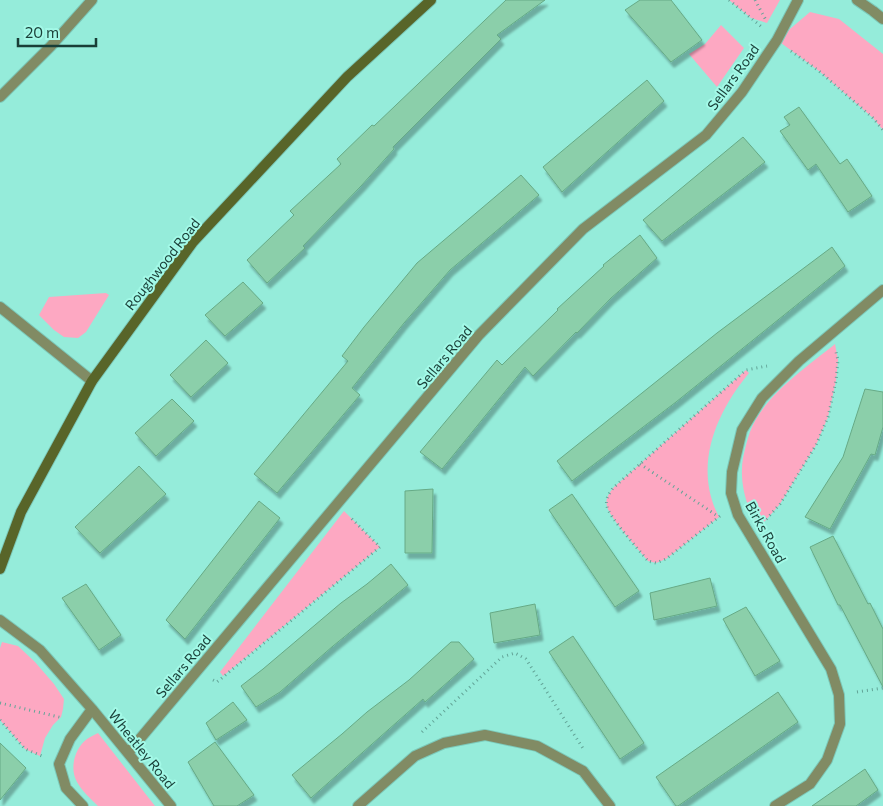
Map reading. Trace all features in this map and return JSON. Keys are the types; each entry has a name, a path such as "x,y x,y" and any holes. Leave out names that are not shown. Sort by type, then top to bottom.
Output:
{"street":[{"path":"0,97 51,46 92,0"},
{"name":"Roughwood Road","path":"0,569 22,512 92,381 194,242 348,77 431,0"},
{"name":"Sellars Road","path":"128,753 479,335 583,230 706,135 742,92 776,40 798,0"},
{"path":"857,0 883,19"},
{"name":"Birks Road","path":"775,806 810,784 827,760 840,724 839,695 830,670 738,515 731,493 732,472 742,430 762,398 799,361 883,290"},
{"path":"0,306 92,381"},
{"name":"Wheatley Road","path":"0,620 40,650 92,709 171,806"},
{"name":"Wheatley Road","path":"58,764 70,739 92,709"},
{"path":"358,806 415,756 444,743 485,735 537,746 583,771 610,806"},
{"path":"58,764 66,788 83,806"}],"path":[{"path":"729,0 776,40 818,71 873,118 883,130"},
{"path":"751,536 780,504 816,445 828,417 836,381 838,360 831,334"},
{"path":"735,505 666,559 656,563 648,561 612,517 607,507 607,495 746,370 799,361"},
{"path":"640,464 719,517"},
{"path":"197,671 217,682 380,547 337,504"},
{"path":"415,756 422,730 502,657 515,653 526,659 584,750 583,771"},
{"path":"839,695 883,688"},
{"path":"0,703 83,723"},
{"path":"0,720 25,749 58,764"}],"shaded area":[{"path":"729,0 780,0 767,23 751,18"},
{"path":"810,12 839,19 883,54 883,130 873,118 819,71 777,40"},
{"path":"721,25 744,48 717,87 689,54 705,44"},
{"path":"106,293 109,295 86,332 78,338 64,337 39,315 49,297"},
{"path":"835,344 838,360 836,381 828,417 816,445 780,504 759,528 747,503 742,476 743,458 750,432 756,419 775,394 799,372"},
{"path":"746,370 749,373 726,406 711,442 708,460 708,479 711,498 719,517 666,559 656,563 648,561 618,525 609,511 607,501 609,494 613,488"},
{"path":"344,511 380,547 223,676 220,672"},
{"path":"2,642 18,646 35,662 64,699 61,717 53,725 45,738 40,756 25,749 0,720 0,648"},
{"path":"98,733 155,806 98,806 81,788 75,777 73,765 76,753 87,739"}],"building":[{"path":"506,0 545,0 497,35 501,39 393,147 394,149 361,186 303,246 305,248 267,283 247,260 294,215 290,211 341,164 337,159"},
{"path":"640,0 671,0 702,40 671,62 625,10"},
{"path":"647,80 664,101 562,192 543,167"},
{"path":"799,107 840,164 847,159 872,196 848,212 816,164 808,170 780,131 790,125 784,117"},
{"path":"743,137 765,162 662,241 643,220"},
{"path":"521,175 539,195 450,270 404,323 352,388 360,395 277,493 254,474 348,361 342,356 417,263"},
{"path":"640,235 657,258 611,298 533,376 525,367 442,469 420,452 497,360 502,365 603,265"},
{"path":"832,247 845,266 676,402 572,481 557,461 717,333"},
{"path":"243,282 263,303 225,336 205,315"},
{"path":"206,340 228,363 191,397 170,375"},
{"path":"865,389 883,392 883,427 875,455 871,454 830,529 805,517 843,457"},
{"path":"172,399 194,421 156,456 135,433"},
{"path":"139,466 166,494 100,553 75,527"},
{"path":"433,489 432,553 405,553 405,491"},
{"path":"572,494 639,591 615,607 549,510"},
{"path":"259,501 280,518 185,639 166,620"},
{"path":"833,536 883,629 883,687 840,605 838,605 810,547"},
{"path":"391,564 408,585 280,692 256,707 241,686"},
{"path":"710,578 717,606 654,620 650,593"},
{"path":"86,584 121,635 99,650 62,598"},
{"path":"535,604 540,635 494,643 490,613"},
{"path":"746,607 780,661 755,676 723,619"},
{"path":"573,636 644,743 620,759 549,652"},
{"path":"451,642 459,642 474,659 425,702 423,699 311,798 292,775 367,712 409,680"},
{"path":"778,692 798,722 676,806 656,777"},
{"path":"233,702 247,720 216,740 206,723"},
{"path":"215,742 254,795 237,806 214,806 188,762"},
{"path":"0,743 26,768 0,800"},
{"path":"865,769 878,790 856,806 812,806"}]}
